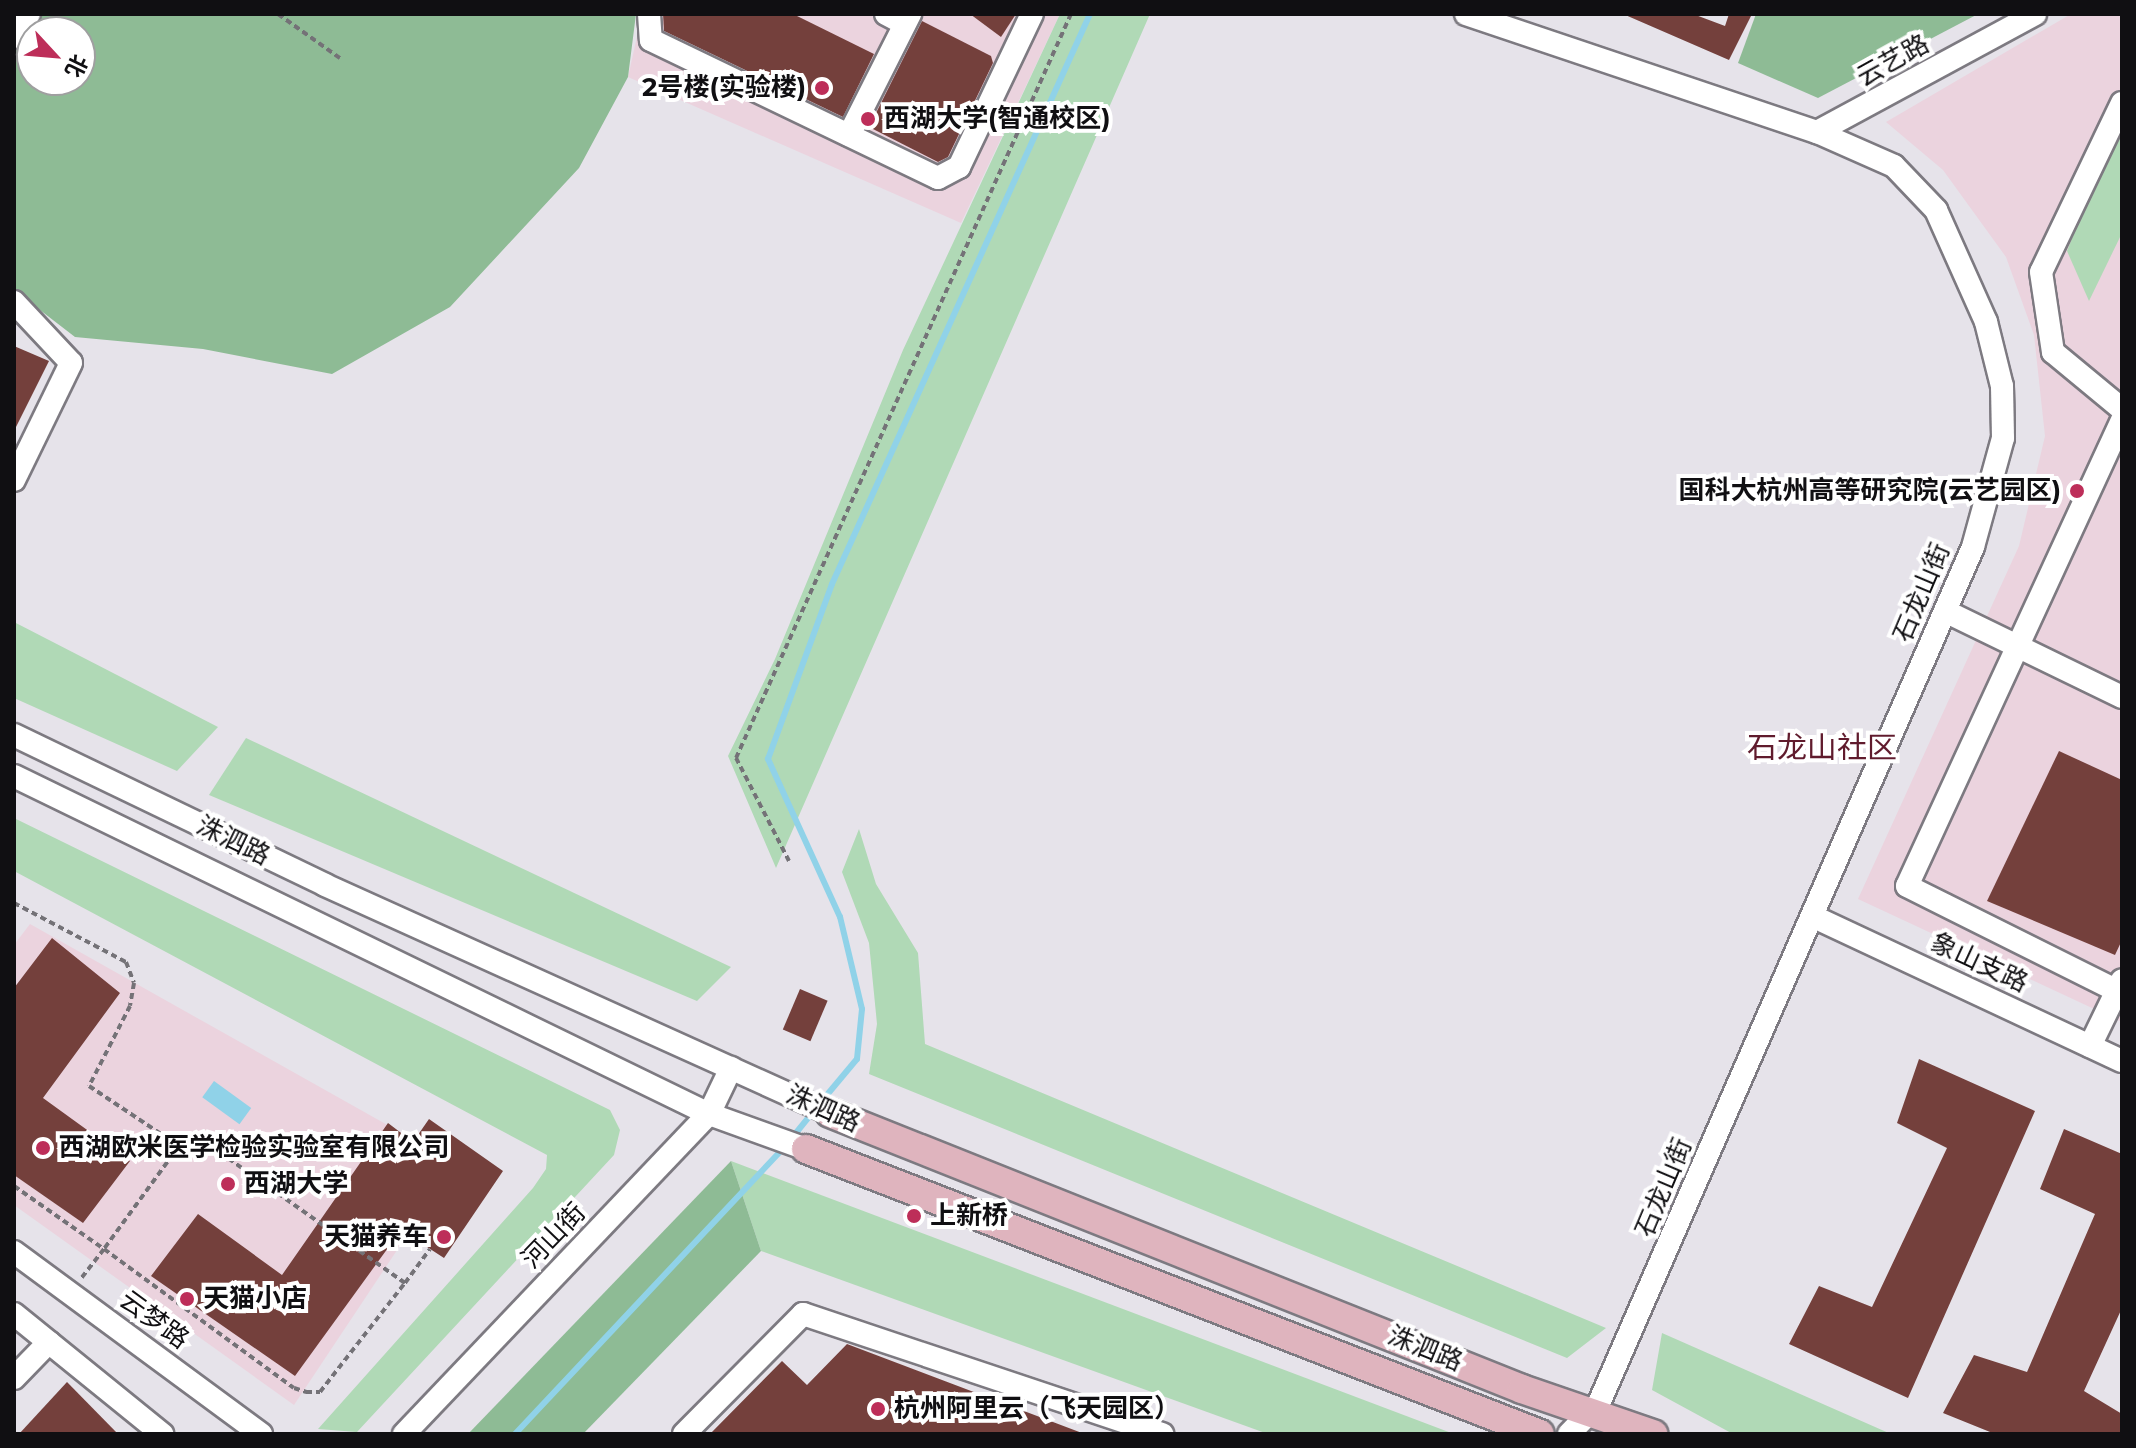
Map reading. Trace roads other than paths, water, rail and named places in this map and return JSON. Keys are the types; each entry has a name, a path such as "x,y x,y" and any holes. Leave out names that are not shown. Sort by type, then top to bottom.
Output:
{"main road":[{"name":"洙泗路","path":"830,1113 1653,1434"},
{"name":"洙泗路","path":"806,1149 1540,1434"}],"street":[{"path":"14,37 29,14"},
{"path":"649,14 651,40 938,178 959,167 1032,14"},
{"name":"云艺路","path":"1817,132 2035,14"},
{"path":"849,135 900,17"},
{"name":"石龙山街","path":"1481,17 1817,132 1894,166 1936,210 1986,322 2002,386 2003,438 1993,489 1945,611 1631,1333 1590,1412 1569,1434"},
{"path":"2122,103 2041,272 2053,352 2122,409"},
{"path":"14,302 71,363 14,480"},
{"path":"2090,1046 2120,988 1907,886 2122,420"},
{"path":"1945,611 2122,697"},
{"name":"洙泗路","path":"14,735 325,885 830,1113"},
{"name":"洙泗路","path":"14,776 709,1114 771,1132 806,1149"},
{"name":"象山支路","path":"1812,916 2122,1061"},
{"name":"河山街","path":"404,1434 709,1114 731,1068"},
{"name":"云梦路","path":"14,1252 261,1434"},
{"path":"14,1314 151,1431"},
{"path":"684,1434 803,1314 1162,1434"},
{"path":"14,1378 49,1342"}],"water":[{"path":"214,1081 251,1108 239,1124 202,1097"}],"waterway":[{"path":"821,1102 857,1059 862,1009 840,917 768,759 832,584 1090,14"},
{"path":"791,1139 814,1111"},
{"path":"515,1434 784,1148"}],"place":[{"name":"2号楼(实验楼)","path":"822,88"},
{"name":"西湖大学(智通校区)","path":"868,119"},
{"name":"国科大杭州高等研究院(云艺园区)","path":"2077,491"},
{"name":"西湖欧米医学检验实验室有限公司","path":"43,1148"},
{"name":"西湖大学","path":"228,1184"},
{"name":"上新桥","path":"914,1216"},
{"name":"天猫养车","path":"444,1237"},
{"name":"天猫小店","path":"187,1299"},
{"name":"杭州阿里云（飞天园区）","path":"878,1409"}],"district":[{"name":"石龙山社区","path":"1822,748"}]}
